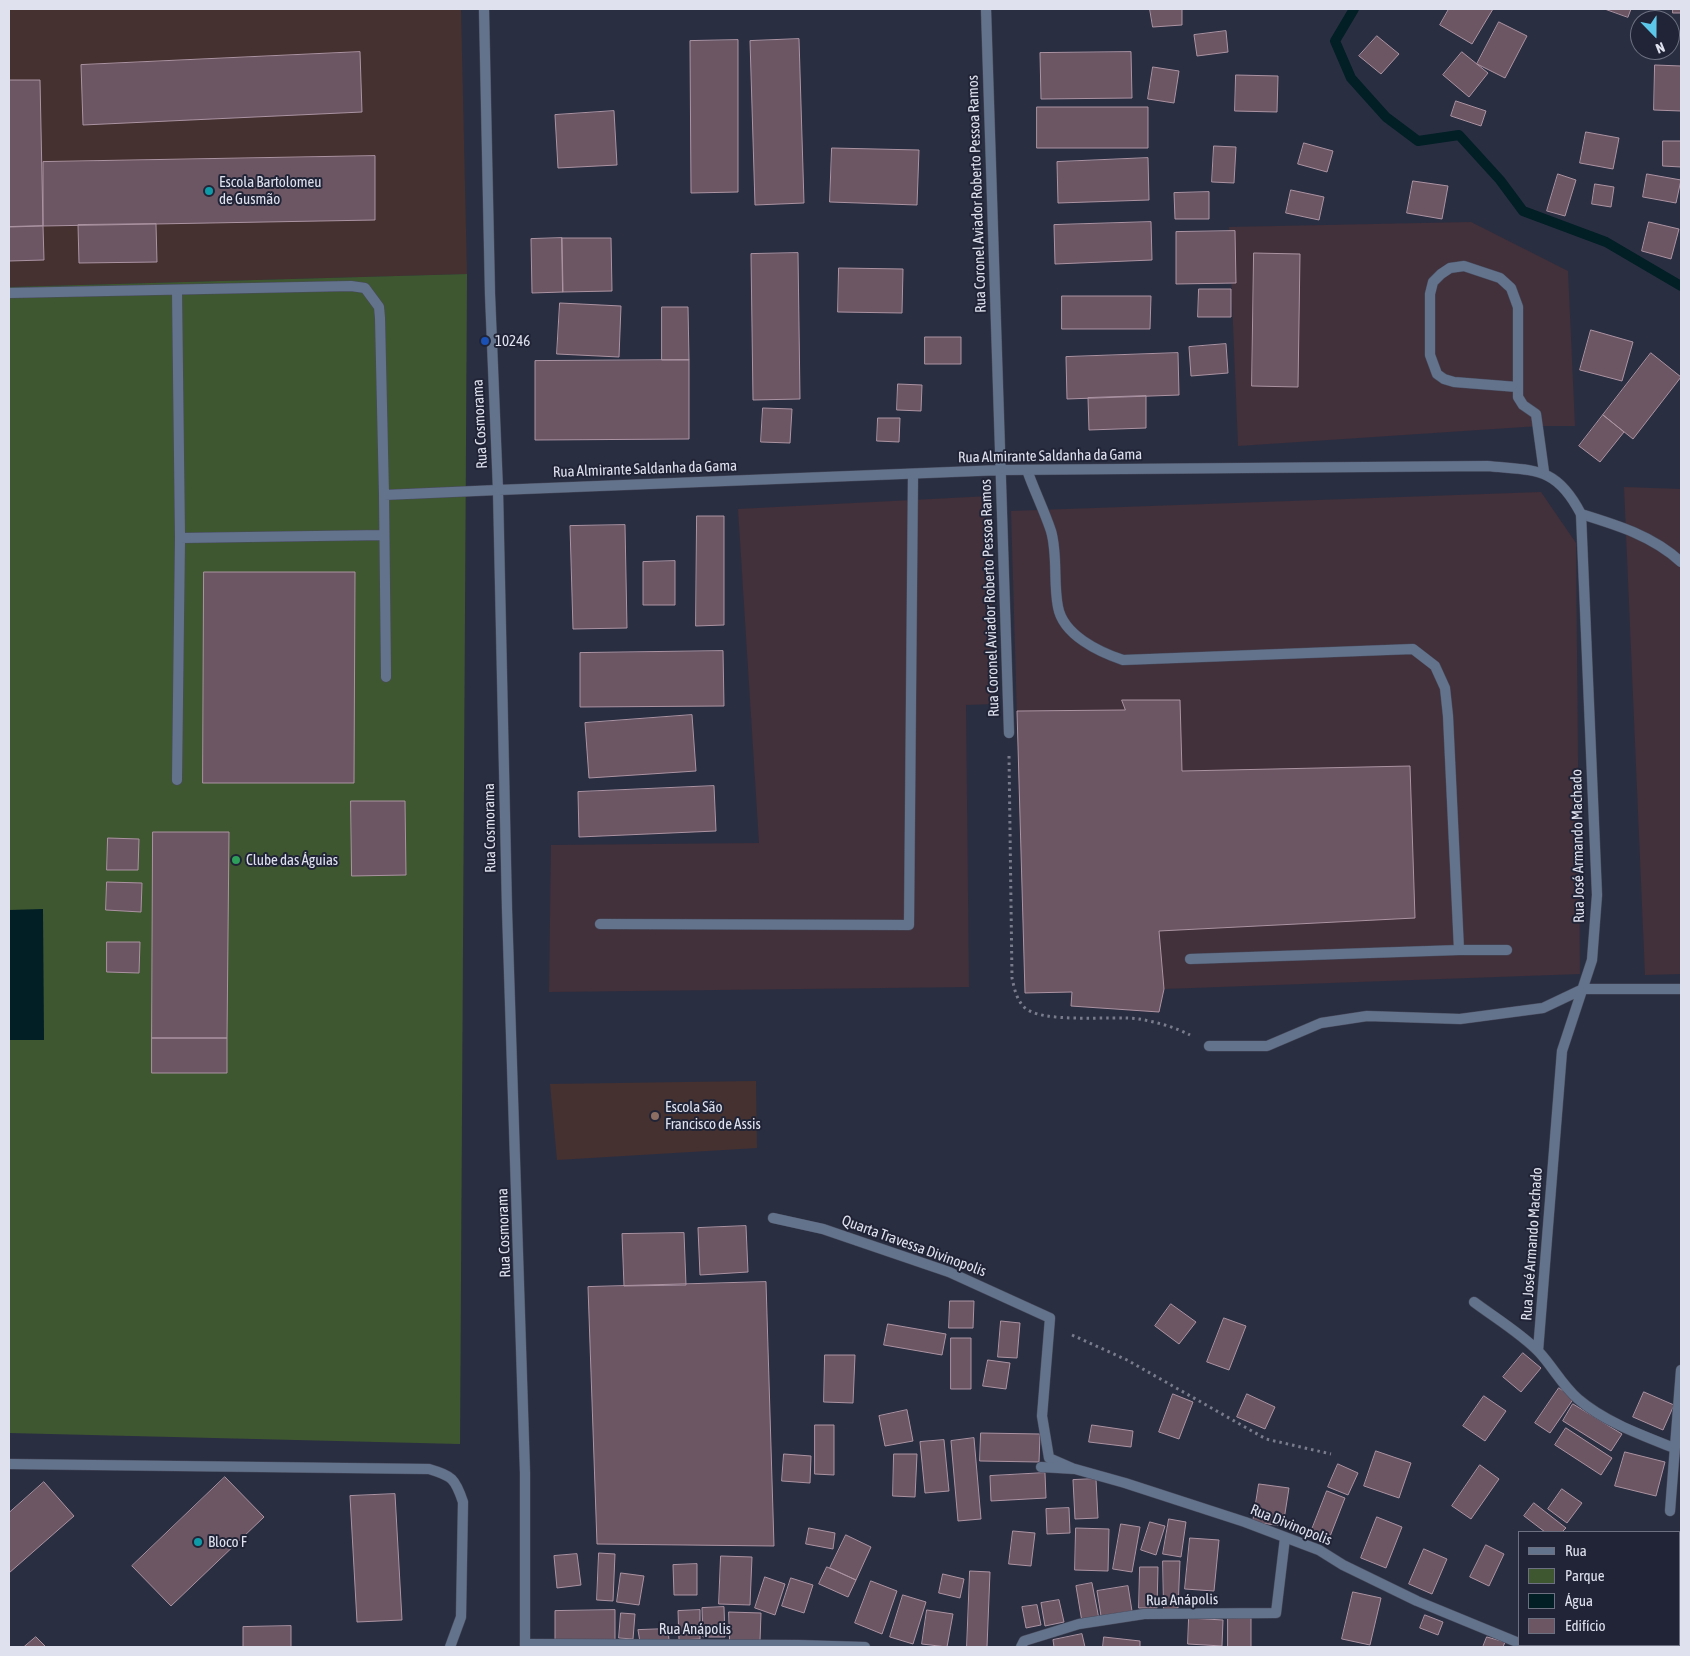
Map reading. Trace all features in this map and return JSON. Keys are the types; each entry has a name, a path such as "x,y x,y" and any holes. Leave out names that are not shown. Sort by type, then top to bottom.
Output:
{"street":[{"name":"Rua Cosmorama","path":"484,9 490,294 498,490 508,919 525,1473 525,1646"},
{"name":"Rua Coronel Aviador Roberto Pessoa Ramos","path":"986,9 1009,732"},
{"path":"1517,387 1454,382 1444,379 1437,374 1430,355 1430,294 1433,282 1450,268 1464,266 1500,278 1510,288 1518,308 1518,397 1523,405 1536,414 1544,472 1571,494 1581,514 1625,527 1671,552 1681,562"},
{"path":"9,293 351,286 366,288 379,307 380,318 386,677"},
{"path":"177,290 180,538 177,780"},
{"name":"Rua Almirante Saldanha da Gama","path":"384,495 1002,470 1487,466 1544,472"},
{"path":"1027,470 1050,531 1058,609 1069,628 1083,642 1101,652 1123,660 1414,649 1435,666 1445,688 1448,716 1459,950"},
{"path":"600,924 909,925 912,474"},
{"name":"Rua José Armando Machado","path":"1538,1351 1562,1051 1592,960 1597,895 1581,514"},
{"path":"180,538 384,535"},
{"path":"1190,959 1507,950"},
{"path":"1209,1046 1267,1046 1321,1023 1367,1016 1460,1019 1543,1008 1583,989 1681,989"},
{"name":"Quarta Travessa Divinopolis","path":"773,1218 823,1229 948,1272 1050,1318 1051,1325"},
{"name":"Rua José Armando Machado","path":"1474,1302 1538,1351 1560,1381 1579,1400 1636,1433 1674,1448"},
{"path":"1051,1325 1042,1416 1048,1458 1075,1469"},
{"path":"1670,1511 1681,1370"},
{"path":"9,1464 429,1469 450,1476 458,1486 463,1502 461,1617 450,1647"},
{"name":"Rua Divinopolis","path":"1041,1467 1075,1469 1125,1483 1245,1522 1319,1550 1343,1565 1417,1601 1518,1642"},
{"name":"Rua Anápolis","path":"1021,1647 1024,1641 1079,1624 1144,1614 1276,1613 1285,1538"},
{"name":"Rua Anápolis","path":"525,1646 798,1645 865,1647"}],"path":[{"name":"Rua Coronel Aviador Roberto Pessoa Ramos","path":"1009,732 1012,978 1017,996 1024,1007 1041,1017 1139,1019 1180,1030 1209,1046"},
{"path":"1051,1325 1127,1360 1266,1439 1331,1454"}],"shaded area":[{"path":"9,9 461,9 467,274 9,287"},
{"path":"1471,222 1568,271 1575,426 1539,426 1238,446 1229,227"},
{"path":"1624,487 1681,489 1681,974 1645,975"},
{"path":"1541,492 1576,543 1580,974 1164,989 1159,1012 1071,1006 1072,992 1025,993 1011,511"},
{"path":"990,496 994,704 966,705 969,987 549,992 551,845 759,843 738,509"},
{"name":"Escola São Francisco de Assis","path":"756,1081 757,1148 557,1160 550,1084"}],"green space":[{"name":"Clube das Águias","path":"467,274 460,1444 9,1433 9,287"}],"water":[{"path":"43,909 44,1040 9,1040 9,910"}],"building":[{"path":"1150,9 1182,9 1182,25 1153,27"},
{"path":"1449,9 1493,9 1472,44 1440,25"},
{"path":"1605,9 1631,9 1628,17"},
{"path":"1499,22 1527,36 1505,78 1477,64"},
{"path":"1226,31 1228,52 1197,56 1194,35"},
{"path":"1377,36 1399,54 1381,74 1359,56"},
{"path":"799,39 804,203 755,205 750,41"},
{"path":"738,40 738,192 691,193 690,41"},
{"path":"360,52 362,112 83,125 81,65"},
{"path":"1131,52 1132,98 1041,99 1040,53"},
{"path":"1462,52 1488,73 1469,97 1443,75"},
{"path":"1655,65 1681,66 1681,111 1654,110"},
{"path":"1153,67 1179,71 1174,103 1148,99"},
{"path":"1236,75 1278,76 1277,112 1235,111"},
{"path":"9,80 40,80 43,226 9,227"},
{"path":"1456,101 1486,111 1481,126 1451,116"},
{"path":"1037,107 1148,107 1148,148 1037,148"},
{"path":"614,111 617,165 558,168 555,115"},
{"path":"1586,132 1619,138 1613,169 1580,163"},
{"path":"1663,141 1681,141 1681,167 1663,166"},
{"path":"1304,143 1333,151 1327,172 1298,164"},
{"path":"1214,146 1236,147 1234,183 1212,182"},
{"path":"832,148 919,150 917,205 830,202"},
{"name":"Escola Bartolomeu de Gusmão","path":"375,156 375,220 43,226 43,162"},
{"path":"1148,158 1149,200 1058,203 1057,162"},
{"path":"1558,174 1576,180 1565,216 1547,211"},
{"path":"1647,174 1681,180 1676,203 1643,197"},
{"path":"1413,181 1448,186 1442,219 1407,213"},
{"path":"1595,184 1614,187 1611,207 1592,204"},
{"path":"1291,190 1324,197 1319,220 1286,213"},
{"path":"1209,192 1209,219 1175,219 1174,193"},
{"path":"1151,222 1152,260 1055,264 1054,225"},
{"path":"1649,222 1679,229 1671,259 1642,251"},
{"path":"156,224 157,262 79,263 78,225"},
{"path":"43,226 44,260 9,261 9,227"},
{"path":"1235,231 1236,283 1176,284 1176,232"},
{"path":"562,238 563,292 532,293 531,239"},
{"path":"562,238 611,238 612,291 563,292"},
{"path":"798,253 800,399 753,400 751,254"},
{"path":"1254,253 1300,254 1298,387 1252,386"},
{"path":"839,268 903,269 902,313 838,312"},
{"path":"1199,289 1231,289 1231,317 1198,317"},
{"path":"1062,296 1151,296 1150,329 1062,329"},
{"path":"560,303 621,306 619,357 557,354"},
{"path":"662,307 688,307 689,360 662,360"},
{"path":"1591,330 1633,342 1622,381 1580,370"},
{"path":"925,337 961,337 961,364 925,364"},
{"path":"1226,344 1228,373 1191,376 1189,347"},
{"path":"1178,353 1179,395 1067,399 1066,357"},
{"path":"1651,353 1681,377 1633,439 1603,415"},
{"path":"689,360 689,439 535,440 535,361"},
{"path":"898,384 922,385 921,411 897,410"},
{"path":"1146,396 1146,428 1089,430 1088,398"},
{"path":"763,408 792,409 790,443 761,442"},
{"path":"1603,415 1624,432 1600,462 1579,446"},
{"path":"878,418 900,418 899,442 877,441"},
{"path":"697,516 724,516 724,625 696,626"},
{"path":"625,525 627,628 573,629 570,526"},
{"path":"675,561 675,605 643,605 643,562"},
{"path":"204,572 355,572 354,783 203,783"},
{"path":"723,651 724,706 580,707 580,653"},
{"path":"1122,700 1180,700 1182,771 1410,766 1415,918 1159,931 1164,989 1159,1012 1071,1006 1072,992 1025,993 1017,711 1125,710"},
{"path":"692,715 696,771 589,778 585,723"},
{"path":"714,786 716,831 579,837 578,792"},
{"path":"351,801 405,801 406,875 352,876"},
{"path":"153,832 229,832 227,1038 152,1038"},
{"path":"108,838 139,839 138,870 107,870"},
{"path":"107,882 142,883 141,912 106,910"},
{"path":"107,942 140,942 139,973 107,972"},
{"path":"152,1038 227,1038 227,1073 152,1073"},
{"path":"746,1226 748,1272 700,1275 698,1228"},
{"path":"684,1233 686,1285 624,1286 622,1234"},
{"path":"766,1282 774,1546 597,1544 588,1287"},
{"path":"950,1301 974,1301 973,1328 949,1328"},
{"path":"1171,1304 1196,1322 1179,1344 1155,1326"},
{"path":"1224,1318 1246,1326 1229,1370 1207,1362"},
{"path":"1001,1321 1020,1323 1017,1358 998,1357"},
{"path":"888,1324 946,1334 942,1355 884,1345"},
{"path":"951,1338 971,1338 971,1389 951,1389"},
{"path":"1523,1353 1541,1368 1521,1392 1503,1377"},
{"path":"825,1355 855,1355 853,1403 824,1402"},
{"path":"988,1360 1010,1363 1006,1389 983,1386"},
{"path":"1559,1388 1574,1398 1550,1433 1535,1423"},
{"path":"1644,1392 1674,1405 1663,1430 1633,1417"},
{"path":"1173,1394 1193,1402 1179,1439 1159,1432"},
{"path":"1247,1394 1275,1407 1265,1429 1237,1417"},
{"path":"1484,1396 1506,1411 1485,1441 1463,1426"},
{"path":"1573,1404 1622,1434 1611,1451 1563,1421"},
{"path":"907,1410 913,1441 885,1446 879,1416"},
{"path":"815,1425 834,1425 834,1475 815,1474"},
{"path":"1092,1425 1133,1431 1131,1447 1089,1442"},
{"path":"1566,1428 1612,1458 1601,1475 1555,1445"},
{"path":"981,1433 1040,1434 1039,1462 980,1461"},
{"path":"974,1438 981,1519 958,1521 951,1441"},
{"path":"944,1440 949,1491 925,1493 920,1442"},
{"path":"1376,1451 1411,1463 1399,1498 1364,1486"},
{"path":"1625,1452 1665,1462 1656,1496 1615,1486"},
{"path":"784,1454 811,1456 810,1483 782,1481"},
{"path":"894,1454 917,1454 915,1497 893,1496"},
{"path":"1338,1464 1358,1473 1348,1495 1328,1487"},
{"path":"1480,1465 1499,1479 1471,1519 1452,1506"},
{"path":"1045,1473 1046,1498 991,1501 990,1476"},
{"name":"Bloco F","path":"225,1477 264,1517 171,1606 132,1566"},
{"path":"1096,1479 1098,1518 1075,1519 1073,1480"},
{"path":"44,1482 74,1516 9,1573 9,1513"},
{"path":"1259,1484 1289,1488 1283,1526 1253,1522"},
{"path":"1562,1489 1582,1503 1567,1523 1548,1509"},
{"path":"1327,1491 1345,1498 1329,1539 1311,1532"},
{"path":"395,1494 402,1620 357,1622 350,1496"},
{"path":"1534,1503 1566,1528 1563,1531 1544,1531 1524,1516"},
{"path":"1069,1508 1070,1533 1047,1534 1046,1509"},
{"path":"1377,1517 1402,1527 1386,1568 1361,1558"},
{"path":"1169,1519 1186,1522 1181,1557 1163,1554"},
{"path":"1150,1522 1165,1526 1156,1555 1141,1550"},
{"path":"1121,1524 1140,1527 1132,1572 1113,1569"},
{"path":"809,1528 835,1533 833,1549 806,1544"},
{"path":"1076,1528 1109,1529 1108,1571 1075,1570"},
{"path":"1013,1531 1035,1533 1031,1566 1009,1564"},
{"path":"846,1535 871,1547 856,1580 830,1568"},
{"path":"1190,1538 1219,1540 1214,1591 1185,1589"},
{"path":"1486,1545 1504,1554 1489,1586 1470,1577"},
{"path":"1424,1549 1447,1559 1432,1594 1409,1584"},
{"path":"599,1553 615,1554 613,1601 597,1600"},
{"path":"577,1554 581,1585 557,1588 554,1556"},
{"path":"721,1556 752,1557 750,1605 719,1604"},
{"path":"1163,1561 1180,1561 1178,1608 1164,1609"},
{"path":"697,1564 697,1595 674,1595 673,1565"},
{"path":"827,1567 856,1580 848,1597 819,1584"},
{"path":"1140,1567 1158,1567 1157,1608 1139,1608"},
{"path":"970,1571 990,1572 987,1647 967,1647"},
{"path":"621,1573 644,1576 639,1605 617,1602"},
{"path":"943,1574 964,1579 960,1598 939,1593"},
{"path":"765,1577 785,1584 775,1615 755,1608"},
{"path":"791,1578 813,1585 804,1613 782,1606"},
{"path":"871,1581 897,1591 882,1634 855,1623"},
{"path":"1092,1583 1099,1619 1082,1622 1076,1586"},
{"path":"1128,1586 1132,1611 1101,1616 1097,1591"},
{"path":"1353,1592 1381,1598 1370,1645 1342,1639"},
{"path":"903,1595 926,1602 913,1644 890,1637"},
{"path":"1059,1600 1064,1622 1045,1626 1041,1603"},
{"path":"1037,1605 1041,1625 1026,1628 1022,1607"},
{"path":"724,1607 725,1637 703,1637 702,1608"},
{"path":"615,1610 615,1642 555,1642 555,1611"},
{"path":"700,1610 700,1639 679,1640 678,1611"},
{"path":"927,1610 953,1614 947,1647 922,1644"},
{"path":"729,1612 761,1613 760,1641 730,1641"},
{"path":"621,1613 635,1614 633,1639 619,1638"},
{"path":"1425,1615 1443,1622 1438,1635 1420,1628"},
{"path":"1189,1618 1223,1620 1222,1646 1188,1644"},
{"path":"1228,1618 1251,1618 1251,1647 1228,1647"},
{"path":"291,1626 291,1647 243,1647 243,1627"},
{"path":"668,1629 669,1640 640,1642 638,1630"},
{"path":"1082,1634 1085,1647 1054,1647 1053,1640"},
{"path":"36,1637 46,1647 24,1647"},
{"path":"1104,1637 1140,1641 1140,1647 1103,1647"},
{"path":"1487,1637 1505,1642 1503,1647 1483,1647"}],"waterway":[{"path":"1354,9 1335,41 1351,78 1386,117 1418,141 1459,135 1500,180 1523,211 1606,242 1681,286"}],"place":[{"name":"Escola Bartolomeu de Gusmão","path":"209,191"},
{"name":"10246","path":"485,341"},
{"name":"Clube das Águias","path":"236,860"},
{"name":"Escola São Francisco de Assis","path":"655,1116"},
{"name":"Bloco F","path":"198,1542"}]}
